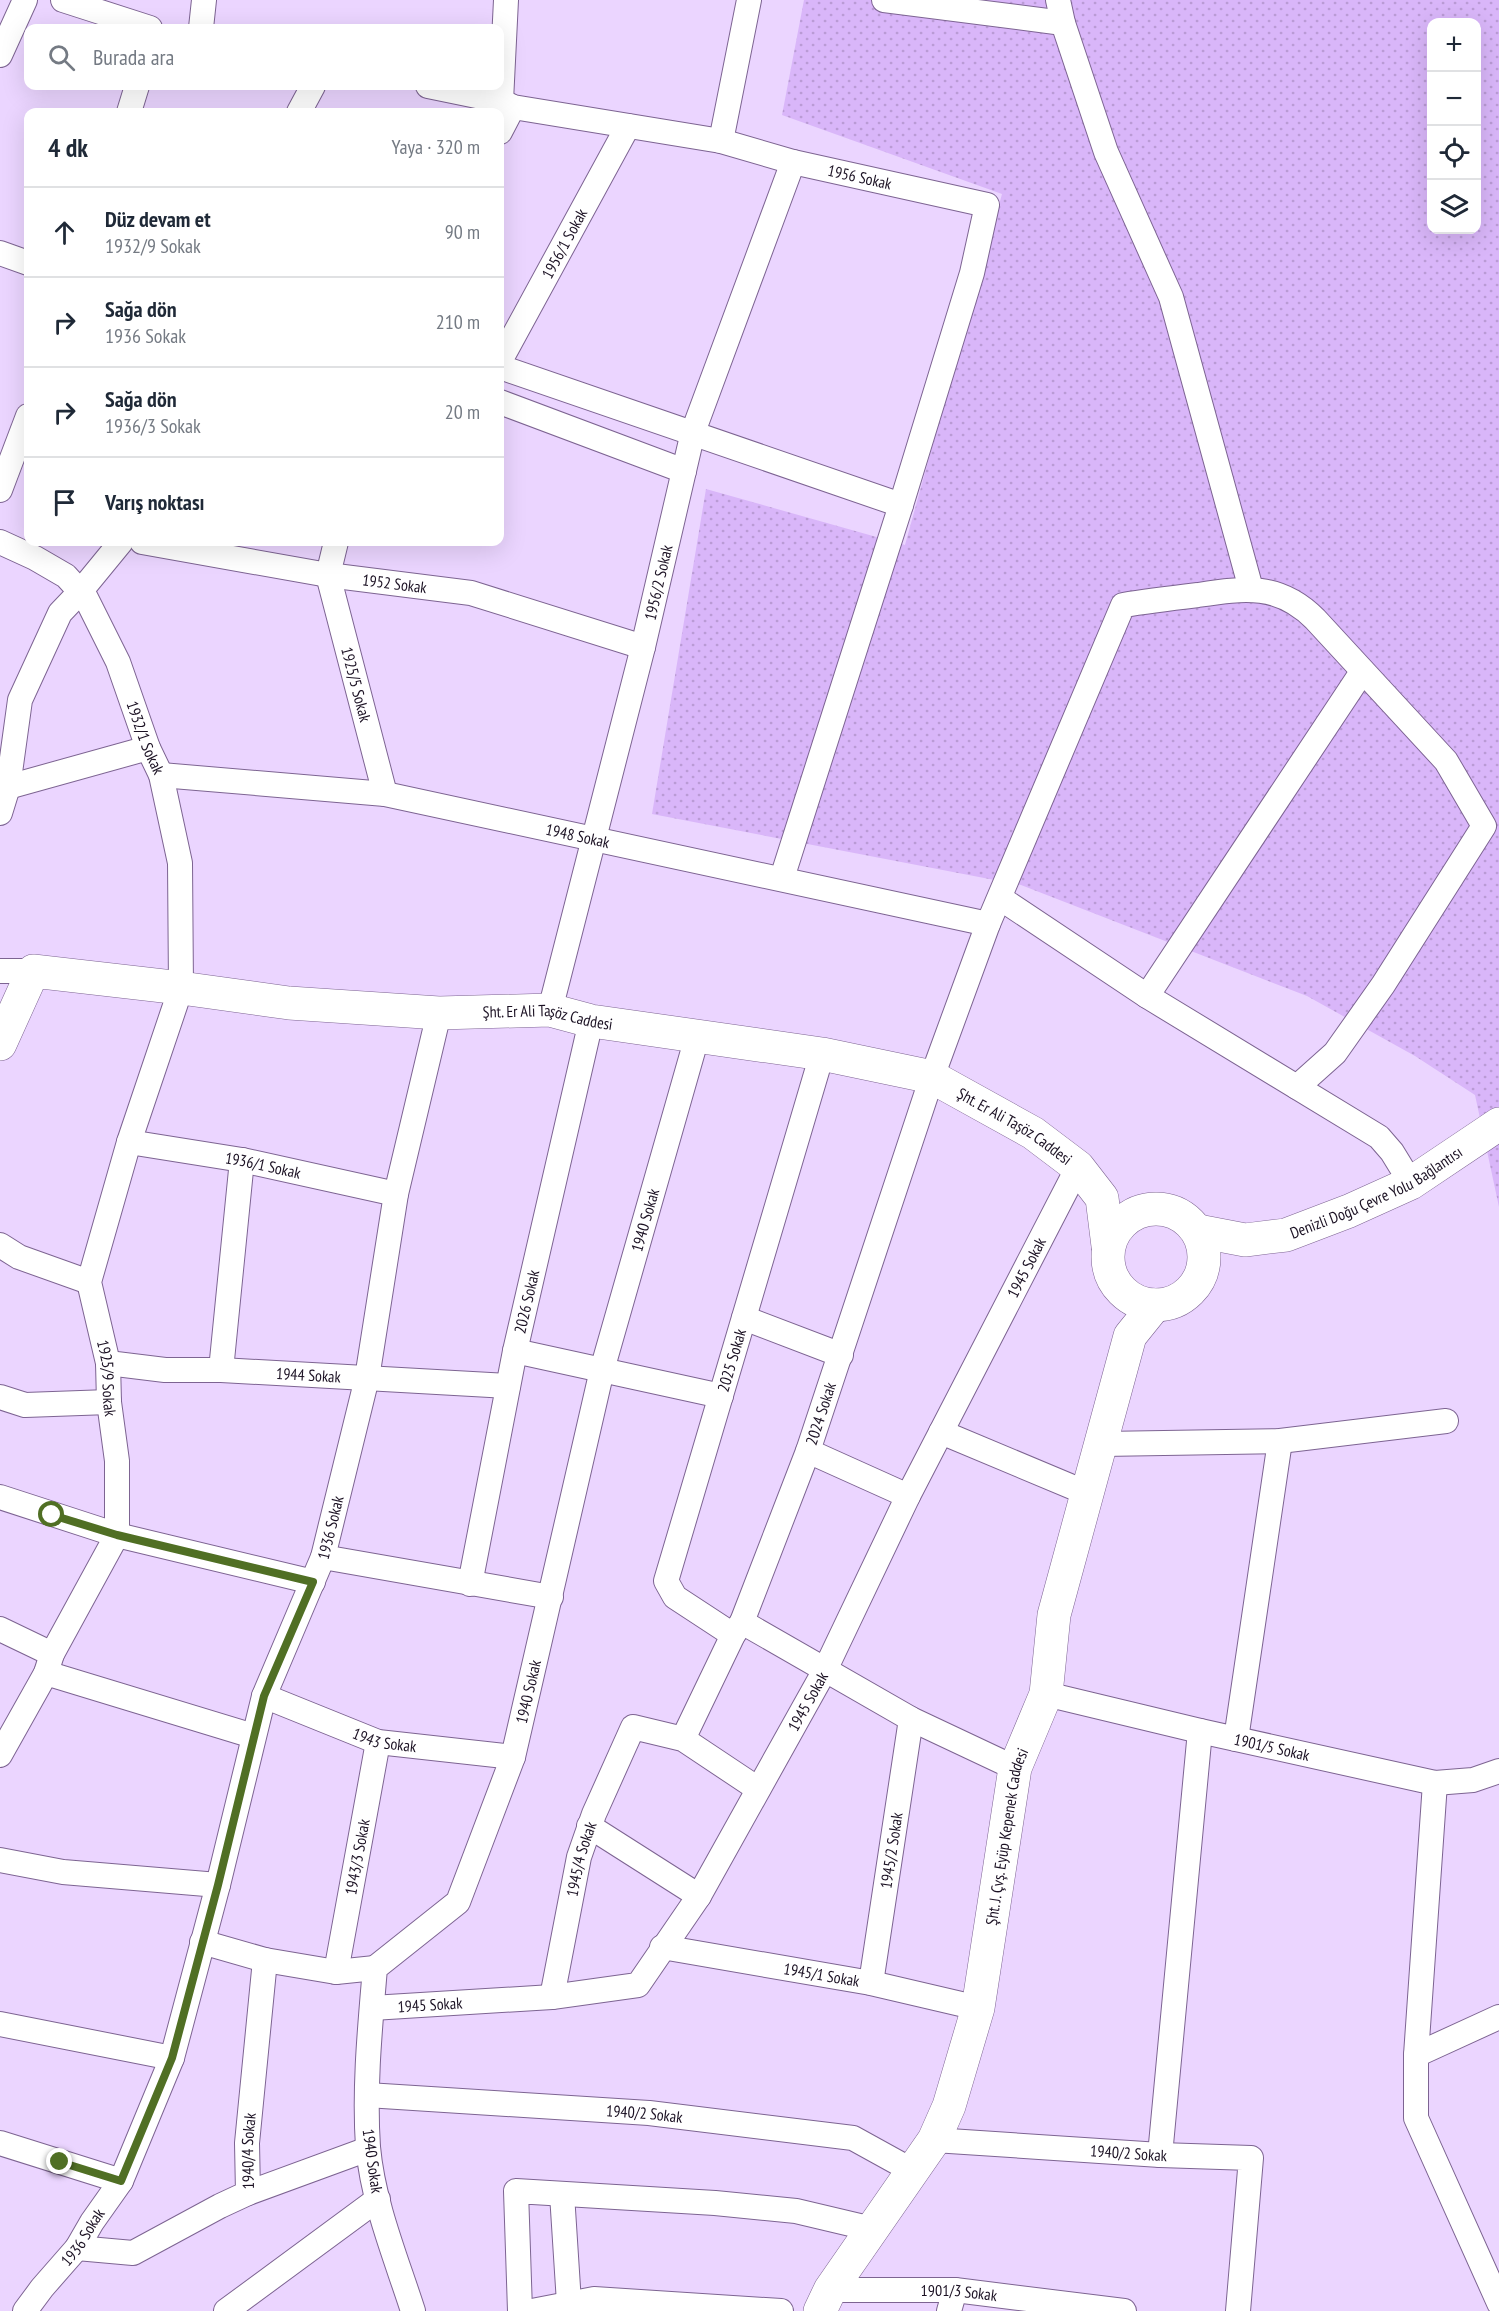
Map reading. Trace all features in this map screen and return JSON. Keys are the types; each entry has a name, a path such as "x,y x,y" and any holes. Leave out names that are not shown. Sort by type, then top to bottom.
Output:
{"street":[{"path":"0,55 25,0"},
{"path":"63,0 138,24"},
{"path":"201,24 204,0"},
{"path":"504,116 507,104 506,0"},
{"path":"721,141 749,0"},
{"path":"884,0 1063,23"},
{"path":"1058,0 1063,23 1106,152 1171,297 1251,589 1284,597 1306,610 1446,760 1484,826 1383,985 1335,1053 1297,1087"},
{"path":"130,108 136,90"},
{"path":"301,108 311,90"},
{"name":"1956 Sokak","path":"446,90 507,104 721,141 793,162 987,205 972,273 902,505"},
{"name":"1956/1 Sokak","path":"504,355 628,126"},
{"name":"1956/2 Sokak","path":"550,1010 643,647 693,432 793,162"},
{"path":"0,253 24,262"},
{"path":"504,368 902,505 782,878"},
{"path":"504,404 684,471"},
{"path":"0,490 24,427"},
{"name":"1932/1 Sokak","path":"0,542 35,558 66,576 86,598 118,662 148,748 161,775 180,863 181,988"},
{"path":"0,813 10,696 60,613 118,546"},
{"name":"1952 Sokak","path":"164,546 328,576 471,593 643,647"},
{"path":"328,576 335,546"},
{"name":"1925/5 Sokak","path":"328,576 385,794"},
{"name":"2024 Sokak","path":"683,1739 738,1629 808,1451 932,1077 988,924 1123,604 1251,589"},
{"path":"1147,996 1362,672"},
{"path":"4,786 148,748"},
{"name":"1948 Sokak","path":"161,775 385,794 988,924"},
{"path":"999,898 1147,996 1379,1137 1392,1152 1411,1183"},
{"path":"0,971 33,971"},
{"path":"0,1044 9,1003 33,971"},
{"name":"Şht. Er Ali Taşöz Caddesi","path":"33,971 181,988 289,1004 439,1013 550,1010 591,1021 822,1054 932,1077 1033,1133 1078,1167 1102,1198"},
{"name":"1925/9 Sokak","path":"0,1755 117,1535 117,1461 109,1402 108,1363 89,1282 129,1142 181,988"},
{"name":"1936 Sokak","path":"25,2311 77,2248 121,2181 172,2058 218,1885 264,1696 323,1557 367,1378 396,1194 439,1013"},
{"name":"2026 Sokak","path":"470,1584 515,1351 591,1021"},
{"name":"1940 Sokak","path":"413,2311 378,2199 368,2148 367,2095 375,1968 458,1902 513,1757 602,1370 698,1036"},
{"name":"2025 Sokak","path":"822,1054 666,1581 675,1597 825,1670 911,1719 1015,1768"},
{"name":"Denizli Doğu Çevre Yolu Bağlantısı","path":"1201,1245 1286,1235 1349,1211 1411,1183 1499,1124"},
{"name":"1936/1 Sokak","path":"129,1142 242,1160 396,1194"},
{"path":"221,1370 242,1160"},
{"name":"1945 Sokak","path":"372,2007 552,1997 638,1985 699,1896 825,1670 908,1496 1078,1167"},
{"path":"1116,1286 1127,1296 1155,1305 1170,1303 1184,1297 1195,1287 1202,1273 1201,1245 1190,1221 1179,1213 1160,1208 1140,1210 1102,1198 1109,1272 1116,1286 1130,1336"},
{"path":"1108,1246 1128,1217 1140,1210"},
{"path":"0,1245 19,1257 89,1282"},
{"path":"1130,1336 1155,1305"},
{"path":"744,1318 841,1355"},
{"name":"Şht. J. Çvş. Eyüp Kepenek Caddesi","path":"825,2301 911,2170 934,2140 949,2106 978,2008 1015,1768 1046,1694 1054,1615 1089,1494 1130,1336"},
{"path":"515,1351 721,1396"},
{"name":"1944 Sokak","path":"108,1363 165,1370 221,1370 508,1386"},
{"path":"0,1397 25,1405 109,1402"},
{"path":"1102,1444 1280,1441 1446,1421"},
{"path":"941,1432 1089,1494"},
{"path":"1236,1739 1280,1441"},
{"path":"808,1451 908,1496"},
{"path":"0,1497 117,1535 313,1582"},
{"path":"323,1557 551,1597"},
{"path":"0,1629 49,1663 253,1736"},
{"name":"1901/5 Sokak","path":"1046,1694 1435,1783 1473,1780 1499,1771"},
{"name":"1943 Sokak","path":"264,1696 378,1742 513,1757"},
{"name":"1945/2 Sokak","path":"871,1983 911,1719"},
{"name":"1945/4 Sokak","path":"552,1997 579,1857 590,1826 633,1728 683,1739"},
{"path":"1160,2155 1200,1731"},
{"path":"683,1739 758,1789"},
{"name":"1943/3 Sokak","path":"336,1972 378,1742"},
{"path":"1435,1783 1416,2055 1416,2118 1499,2303"},
{"path":"590,1826 699,1896"},
{"path":"0,1860 63,1872 218,1885"},
{"path":"202,1942 265,1960 336,1972 375,1968"},
{"name":"1945/1 Sokak","path":"662,1947 871,1983 978,2008"},
{"name":"1940/4 Sokak","path":"77,2248 133,2253 248,2193 247,2143 265,1960"},
{"path":"1416,2055 1499,2017"},
{"path":"0,2024 172,2058"},
{"name":"1940/2 Sokak","path":"367,2095 649,2113 853,2138 911,2170"},
{"name":"1940/2 Sokak","path":"934,2140 1160,2155 1251,2158 1238,2311"},
{"path":"0,2143 121,2181"},
{"path":"248,2193 368,2148"},
{"path":"520,2311 516,2192 715,2203 796,2211 873,2229"},
{"path":"562,2194 569,2303"},
{"path":"226,2311 378,2199"},
{"path":"532,2311 594,2299 781,2311"},
{"name":"1901/3 Sokak","path":"825,2301 952,2301 1124,2311"},
{"path":"1494,2311 1499,2309"}],"shaded area":[{"path":"804,0 1499,0 1499,1207 1475,1095 1415,1056 1307,996 1021,885 652,814 706,489 905,545 1002,194 782,115"}],"route":[{"path":"52,1515 117,1535 313,1582 264,1696 218,1885 172,2058 121,2181 60,2162"}]}
